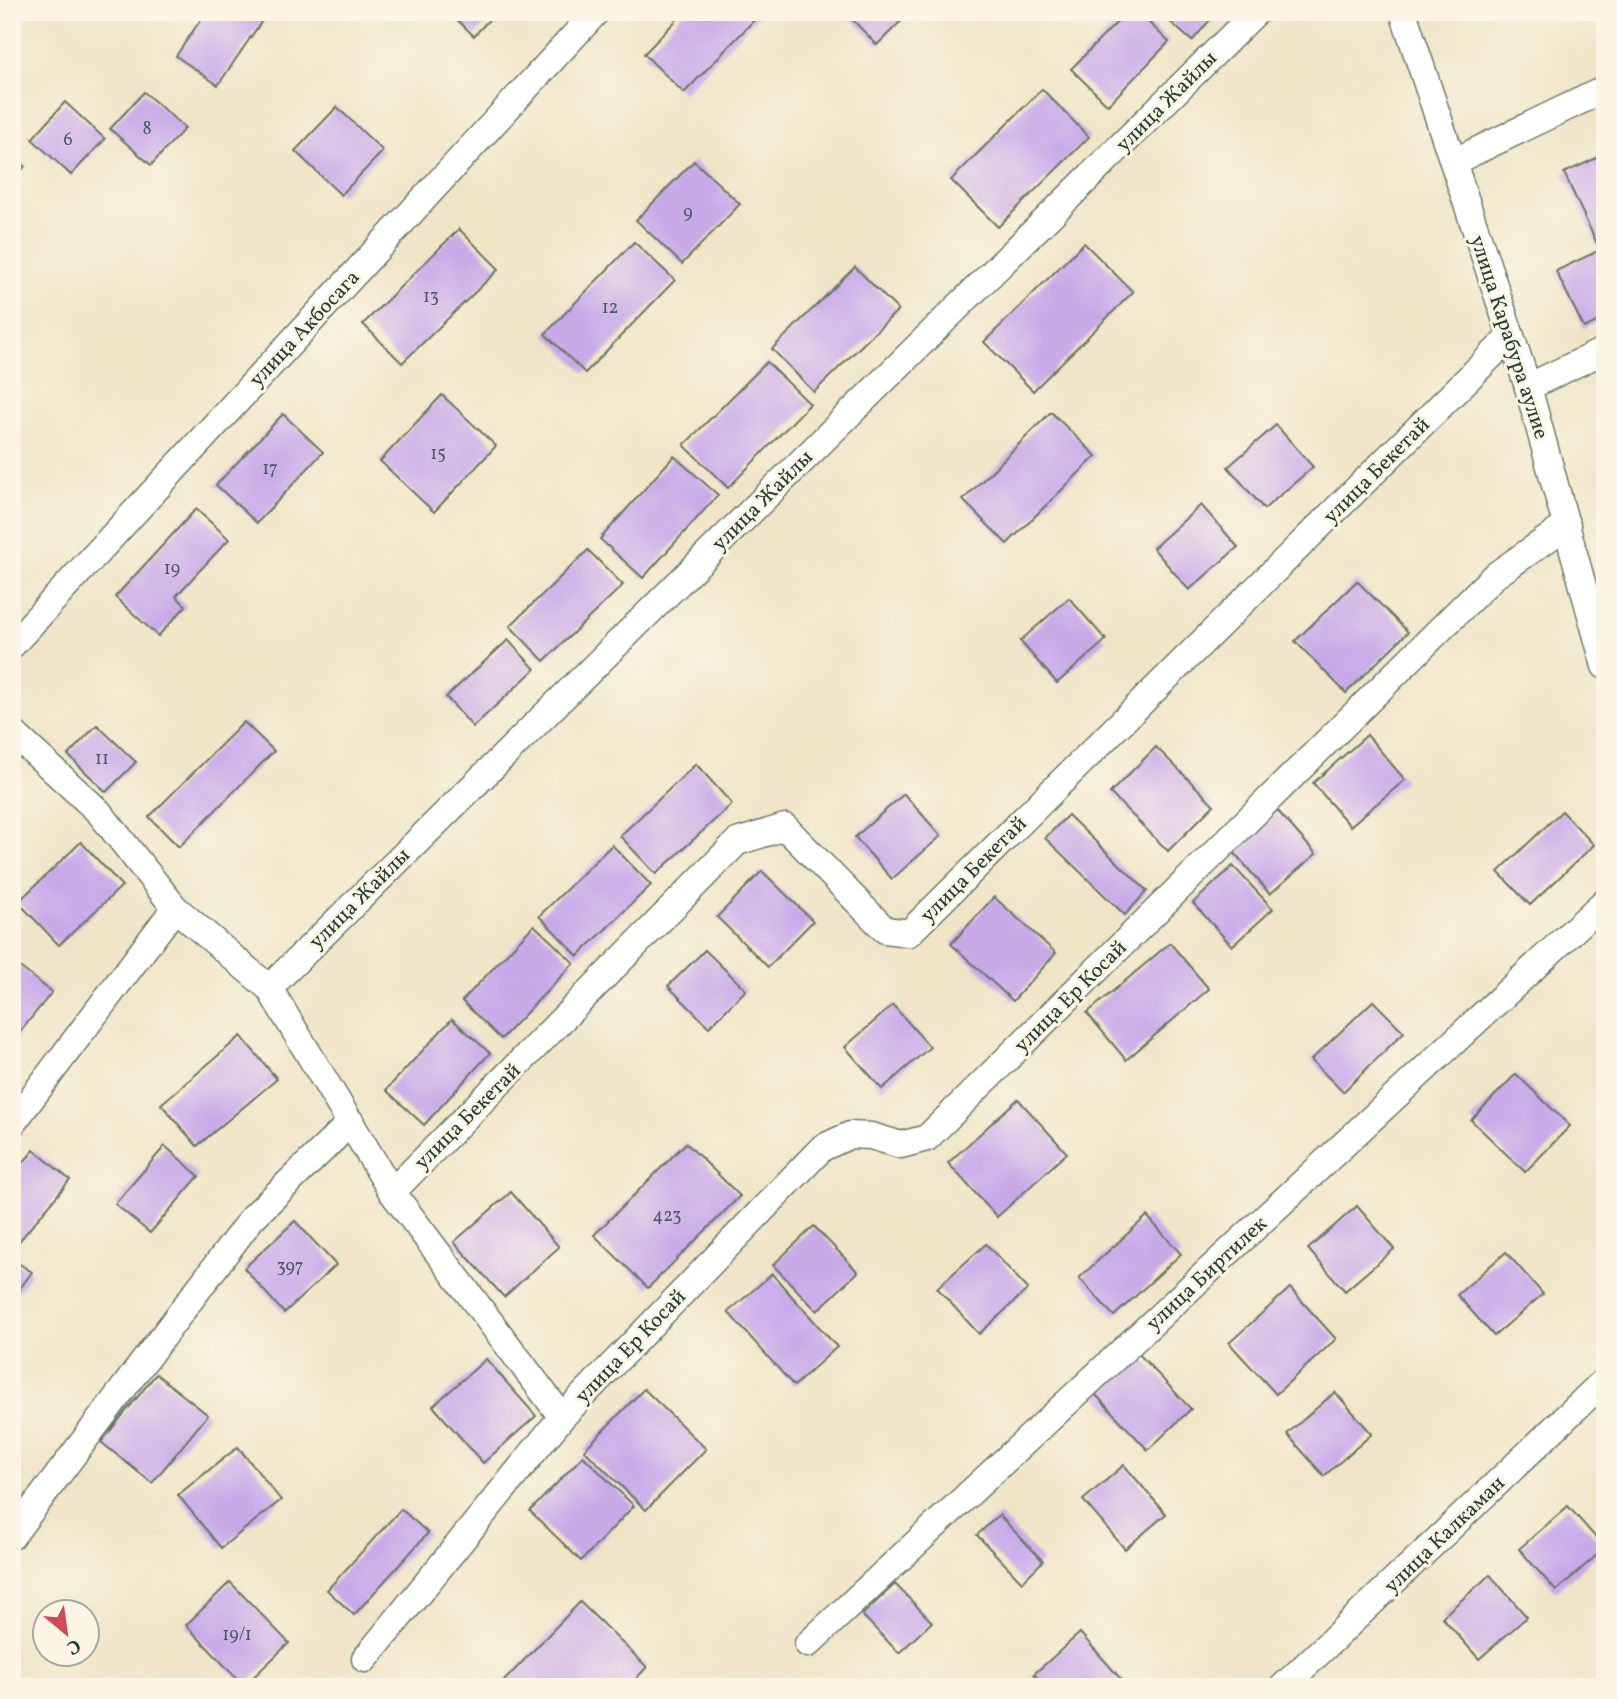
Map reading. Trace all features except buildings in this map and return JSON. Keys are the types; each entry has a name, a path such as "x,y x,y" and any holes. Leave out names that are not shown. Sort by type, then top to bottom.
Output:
{"street":[{"name":"улица Акбосага","path":"12,645 596,12"},
{"name":"улица Жайлы","path":"269,988 1256,12"},
{"name":"улица Карабура аулие","path":"1403,12 1528,387 1601,639 1605,666"},
{"path":"1453,162 1605,89"},
{"name":"улица Бекетай","path":"393,1192 737,842 785,827 885,930 909,933 1511,336"},
{"path":"1528,387 1605,350"},
{"name":"улица Ер Косай","path":"365,1658 562,1417 822,1148 850,1135 871,1136 901,1145 927,1138 1493,577 1567,525"},
{"path":"12,732 99,812 175,908 269,988 393,1192 562,1417"},
{"name":"улица Биртилек","path":"808,1644 1605,901"},
{"path":"12,1124 175,908"},
{"path":"12,1536 252,1217 351,1122"},
{"name":"улица Калкаман","path":"1283,1687 1605,1380"}]}
